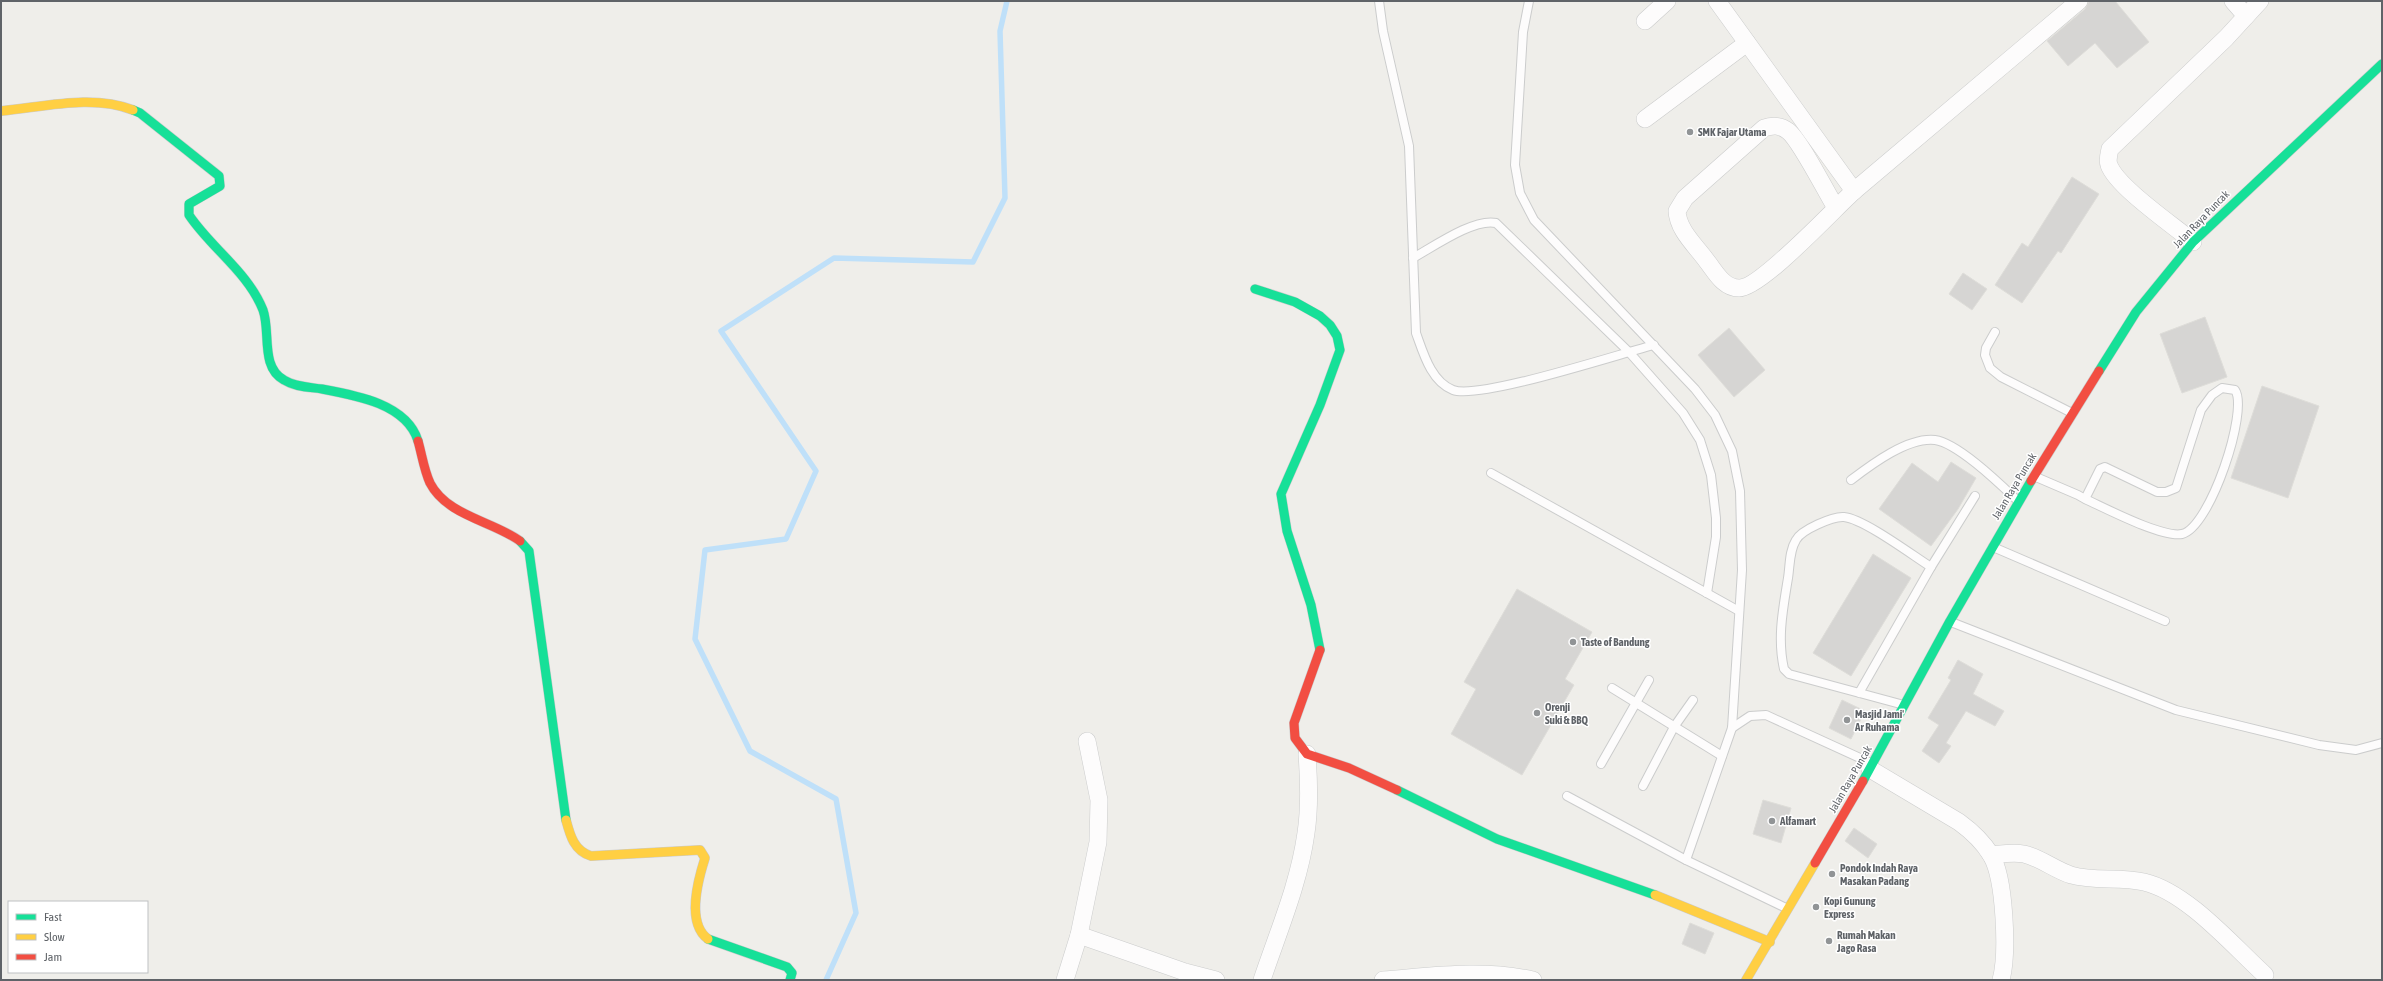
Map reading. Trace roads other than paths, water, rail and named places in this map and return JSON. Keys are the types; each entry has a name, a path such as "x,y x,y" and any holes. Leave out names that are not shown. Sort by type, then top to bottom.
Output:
{"main road":[{"name":"Jalan Raya Puncak","path":"1746,980 1770,942 1788,908 1872,766 1950,621 1992,547 2034,476 2136,312 2193,242 2382,64"},
{"path":"1,111 93,102 117,104 140,113 218,176 220,186 189,204 189,216 259,299 267,323 270,365 274,371 283,381 351,398 394,411 409,420 416,434 425,472 437,494 452,508 488,523 526,546 528,551 566,819 576,848 584,854 591,856 700,850 705,858 697,885 696,901 702,934 713,942 740,948 788,967 792,973 790,980"},
{"path":"1255,289 1313,311 1329,321 1340,350 1300,454 1283,486 1281,494 1287,531 1311,605 1320,642 1320,652 1293,729 1297,741 1307,754 1349,768 1423,802 1497,839 1659,897 1770,942"}],"street":[{"path":"1645,21 1667,1"},
{"path":"1717,1 1854,191"},
{"path":"1836,208 1794,136 1780,127 1773,125 1764,128 1696,188 1685,198 1677,211 1682,228 1724,283 1738,288 1752,286 1771,270 1854,191 2079,1"},
{"path":"2234,1 2246,16"},
{"path":"2193,242 2121,183 2109,166 2108,155 2110,150 2260,1"},
{"path":"1645,119 1747,44"},
{"path":"1064,980 1079,934 1098,842 1100,817 1099,800 1087,741"},
{"path":"1262,980 1295,881 1304,842 1309,790 1307,754"},
{"path":"1872,766 1969,829 1991,855 1996,868 2005,928 2003,971 2001,980"},
{"path":"1991,855 2024,854 2072,875 2096,880 2128,879 2144,882 2168,891 2192,906 2265,975"},
{"path":"1079,934 1185,972 1216,980"},
{"path":"1383,980 1457,973 1485,973 1533,980"}],"lane":[{"path":"1379,1 1383,31 1409,146 1416,333 1430,368 1438,380 1451,390 1471,392 1654,345"},
{"path":"1529,1 1523,32 1517,112 1515,164 1520,193 1534,220 1695,389 1715,415 1732,451 1740,491 1742,570 1732,728 1686,860"},
{"path":"1413,258 1469,228 1486,222 1496,223 1628,352 1683,414 1700,440 1706,455 1716,518 1716,537 1707,593"},
{"path":"1994,332 1986,348 1985,355 1990,368 2001,378 2073,413"},
{"path":"2034,476 2085,499 2166,533 2183,534 2194,528 2204,516 2220,482 2238,417 2240,402 2235,390 2222,388 2212,395 2201,410 2176,488 2166,492 2157,492 2105,467 2099,471 2085,499"},
{"path":"1852,480 1880,458 1924,440 1936,440 1958,451 1994,478 2019,501"},
{"path":"1491,473 1739,611"},
{"path":"1859,694 1931,567 1975,496"},
{"path":"1905,705 1859,694 1789,674 1784,669 1780,619 1790,556 1795,540 1800,533 1837,517 1846,517 1868,527 1931,567"},
{"path":"1992,547 2165,621"},
{"path":"1950,621 2176,710 2319,745 2356,750 2382,743"},
{"path":"1602,764 1649,680"},
{"path":"1612,688 1722,756"},
{"path":"1643,786 1674,727 1693,700"},
{"path":"1732,728 1750,716 1766,715 1872,766"},
{"path":"1567,796 1686,860 1788,908"}],"waterway":[{"path":"826,980 856,913 836,799 750,751 695,639 705,550 786,539 816,471 721,331 834,258 973,262 1005,198 1000,31 1007,1"}],"place":[{"name":"SMK Fajar Utama","path":"1690,132"},
{"name":"Taste of Bandung","path":"1573,642"},
{"name":"Orenji Suki & BBQ","path":"1537,713"},
{"name":"Masjid Jami' Ar Ruhama","path":"1847,720"},
{"name":"Alfamart","path":"1772,821"},
{"name":"Pondok Indah Raya Masakan Padang","path":"1832,874"},
{"name":"Kopi Gunung Express","path":"1816,907"},
{"name":"Rumah Makan Jago Rasa","path":"1829,941"}]}
